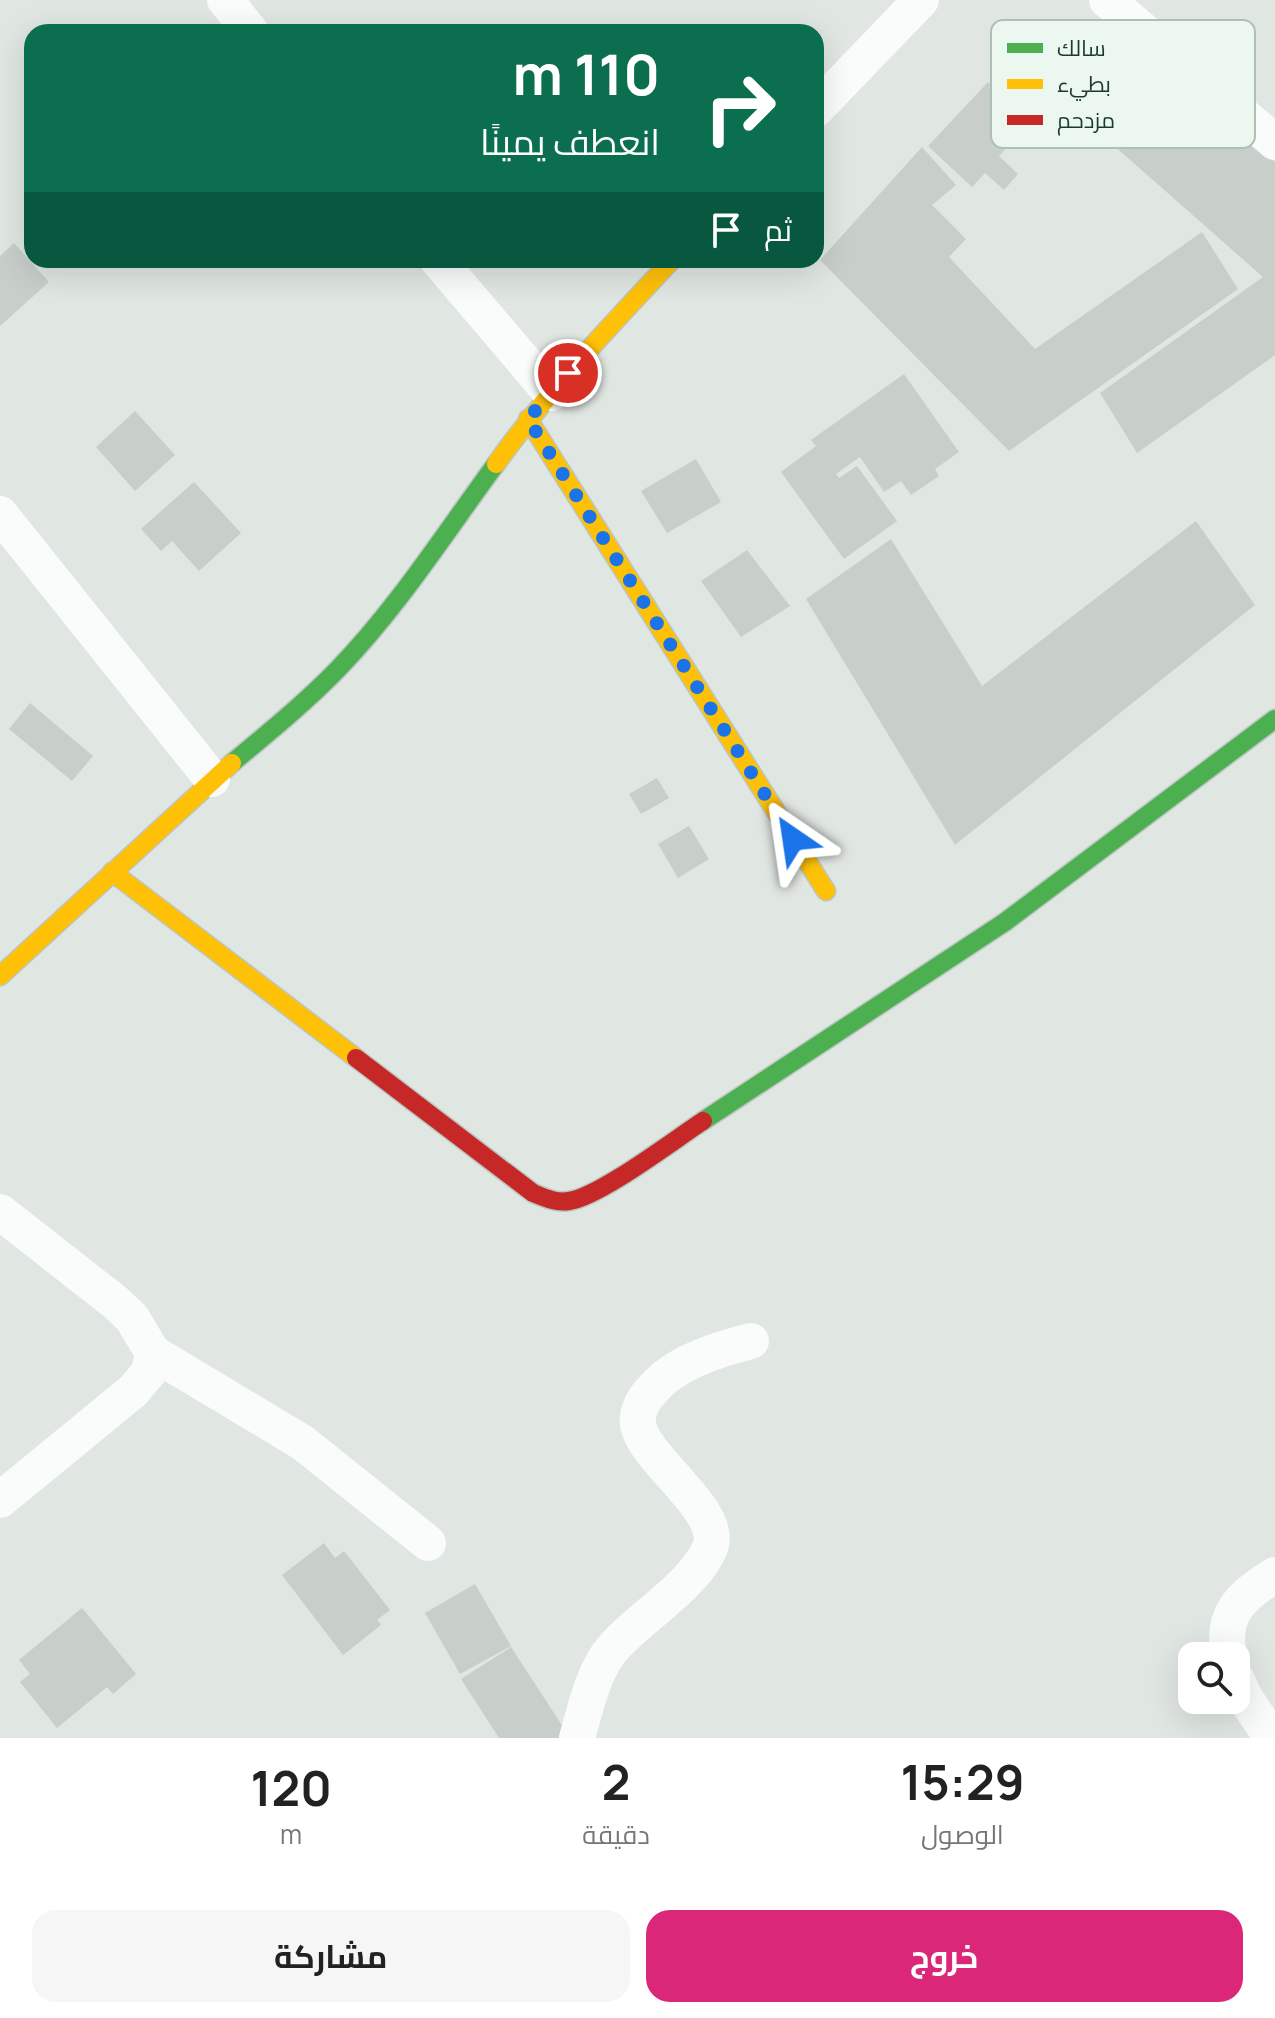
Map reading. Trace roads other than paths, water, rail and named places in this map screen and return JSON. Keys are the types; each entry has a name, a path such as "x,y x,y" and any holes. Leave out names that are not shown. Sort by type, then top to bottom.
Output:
{"street":[{"path":"225,0 244,24"},
{"path":"824,101 921,0"},
{"path":"1107,0 1131,20"},
{"path":"1255,125 1275,142"},
{"path":"444,268 539,406 826,891"},
{"path":"0,976 212,779 278,725 339,668 397,599 539,406 664,268"},
{"path":"0,514 212,779"},
{"path":"112,872 533,1193 556,1203 576,1201 595,1192 1005,922 1275,719"},
{"path":"0,1212 115,1302 132,1318 153,1353 303,1443 428,1543"},
{"path":"577,1738 600,1668 611,1650 691,1575 712,1544 711,1529 701,1512 647,1444 638,1425 641,1403 668,1374 725,1347 751,1341"},
{"path":"0,1500 133,1391 149,1372 153,1353"},
{"path":"1226,1642 1228,1622 1237,1603 1275,1575"},
{"path":"1250,1705 1272,1738"}]}
